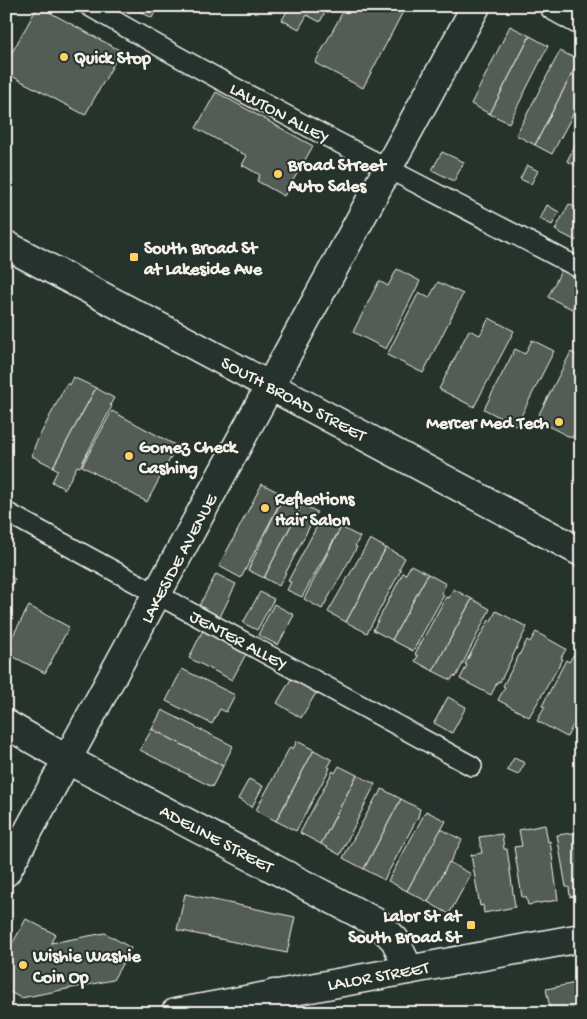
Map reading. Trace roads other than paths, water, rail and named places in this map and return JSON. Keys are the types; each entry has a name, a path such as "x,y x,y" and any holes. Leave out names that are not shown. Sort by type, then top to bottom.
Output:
{"street":[{"name":"LAKESIDE AVENUE","path":"6,872 158,596 476,6"},
{"path":"554,6 581,21"},
{"name":"SOUTH BROAD STREET","path":"6,244 581,552"},
{"name":"ADELINE STREET","path":"6,724 68,760 380,924 395,940 409,970"},
{"name":"LALOR STREET","path":"175,1013 275,1004 409,970 581,938"}],"lane":[{"name":"LAWTON ALLEY","path":"89,6 178,58 388,170 437,193 581,269"},
{"name":"JENTER ALLEY","path":"6,512 472,766"}],"place":[{"name":"Quick Stop","path":"64,57"},
{"name":"Broad Street Auto Sales","path":"278,174"},
{"name":"South Broad St at Lakeside Ave","path":"134,257"},
{"name":"Mercer Med Tech","path":"559,422"},
{"name":"Gomez Check Cashing","path":"129,456"},
{"name":"Reflections Hair Salon","path":"265,508"},
{"name":"Lalor St at South Broad St","path":"471,925"},
{"name":"Wishie Washie Coin Op","path":"23,965"}]}
